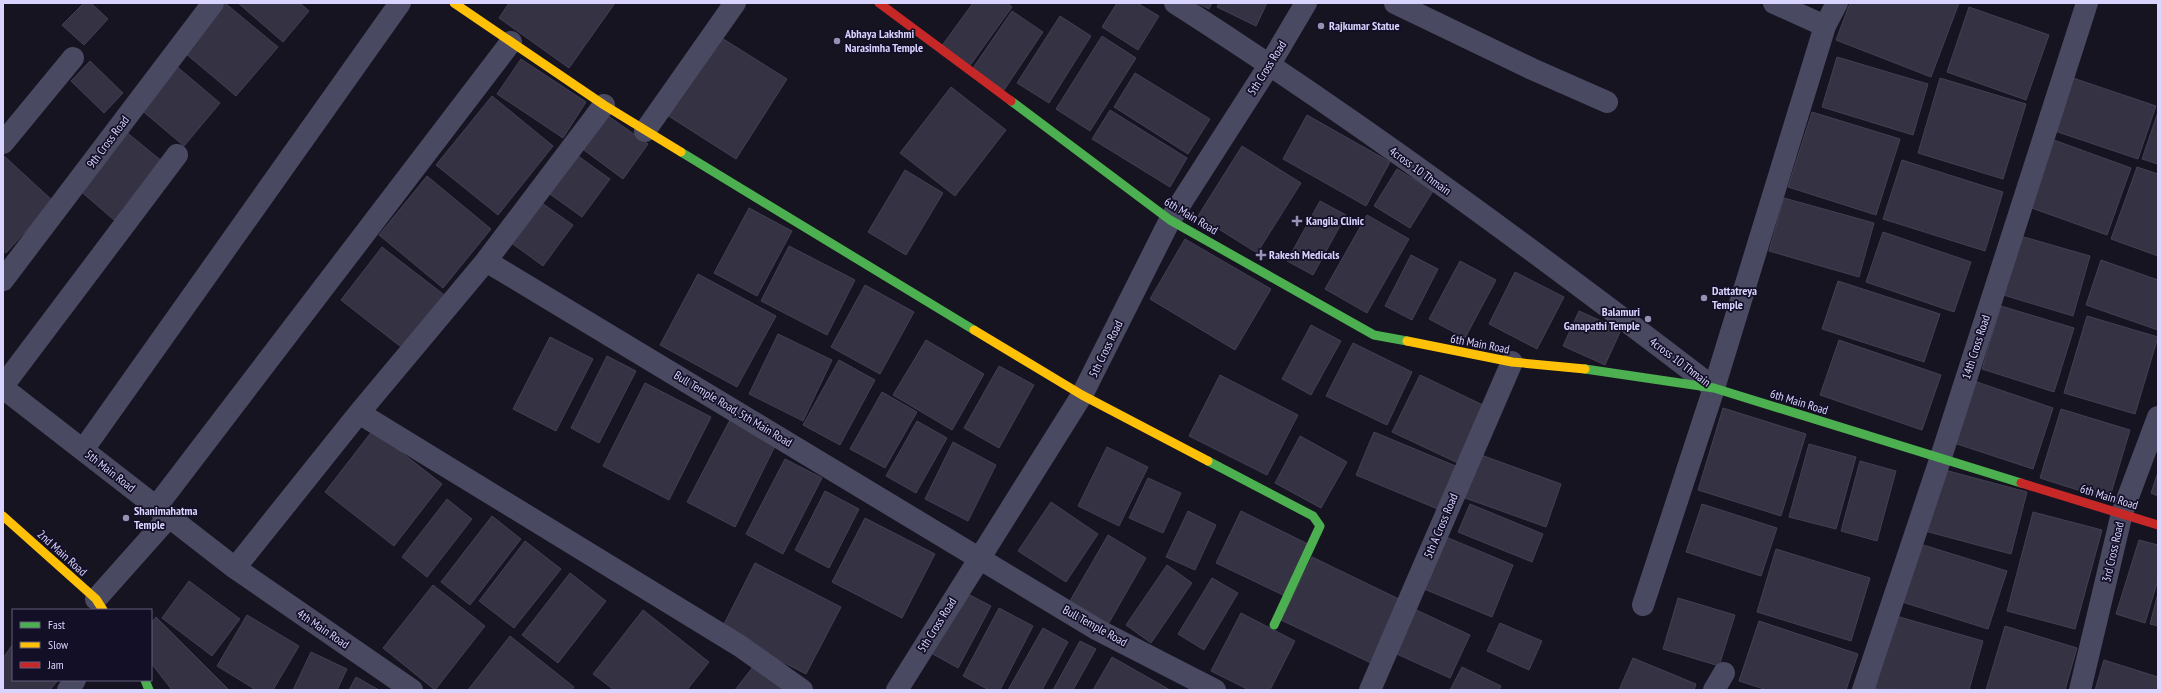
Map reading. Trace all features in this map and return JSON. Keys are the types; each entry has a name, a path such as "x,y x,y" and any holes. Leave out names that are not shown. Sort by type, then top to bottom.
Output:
{"street":[{"name":"9th Cross Road","path":"3,280 214,3"},
{"path":"83,450 400,3"},
{"path":"645,131 735,3"},
{"name":"6th Main Road","path":"879,3 1170,220 1374,335 1512,362 1587,369 1714,388 2158,525"},
{"name":"4cross 10 Thmain","path":"1176,3 1270,64 1559,270 1714,388 1825,26 1837,3"},
{"name":"5th Cross Road","path":"897,690 1082,395 1170,220 1270,64 1306,3"},
{"path":"1395,3 1532,69 1607,102"},
{"path":"1774,3 1825,26"},
{"name":"14th Cross Road","path":"1863,690 2087,3"},
{"path":"468,7 512,42 604,106 1082,395 1313,516 1320,526 1274,625"},
{"path":"100,605 163,512 512,42"},
{"path":"3,144 73,58"},
{"path":"235,568 360,413 486,261 604,106"},
{"path":"3,387 177,155"},
{"name":"Bull Temple Road, 5th Main Road","path":"486,261 979,557"},
{"name":"5th A Cross Road","path":"1370,690 1512,362"},
{"name":"5th Main Road","path":"3,387 235,568"},
{"path":"1643,605 1714,388"},
{"path":"360,413 740,646 802,690"},
{"name":"3rd Cross Road","path":"2080,690 2122,513 2158,417"},
{"name":"2nd Main Road","path":"3,516 100,605"},
{"name":"Bull Temple Road","path":"979,557 1098,630 1215,690"},
{"name":"4th Main Road","path":"235,568 412,690"},
{"path":"68,690 74,681"}],"building":[{"path":"84,3 91,3 108,19 84,45 62,25"},
{"path":"217,3 225,3 278,47 236,96 179,48"},
{"path":"238,3 300,3 309,11 283,42"},
{"path":"509,3 615,3 569,68 499,18"},
{"path":"973,3 1007,3 1012,7 969,67 941,47"},
{"path":"1117,3 1137,3 1159,16 1138,50 1102,27"},
{"path":"1197,3 1212,3 1209,9"},
{"path":"1219,3 1267,3 1256,26 1217,7"},
{"path":"1850,3 1959,3 1931,77 1836,40"},
{"path":"1969,7 2049,35 2026,100 1947,72"},
{"path":"1012,11 1043,32 1004,90 973,68"},
{"path":"1060,16 1091,36 1049,103 1017,83"},
{"path":"717,35 787,79 736,159 667,115"},
{"path":"1102,36 1136,58 1090,131 1056,109"},
{"path":"1837,57 1928,84 1913,135 1822,107"},
{"path":"521,59 586,102 563,138 497,94"},
{"path":"90,61 123,93 104,113 71,81"},
{"path":"175,65 220,103 184,146 139,108"},
{"path":"1135,73 1210,119 1188,154 1114,107"},
{"path":"2067,76 2156,106 2138,159 2049,129"},
{"path":"1940,78 2026,104 2003,179 1918,153"},
{"path":"951,87 1006,130 955,196 900,153"},
{"path":"492,96 553,146 498,215 436,165"},
{"path":"1110,110 1187,158 1170,187 1092,139"},
{"path":"1812,112 1900,139 1876,215 1788,187"},
{"path":"2158,112 2158,164 2142,159"},
{"path":"604,113 648,144 623,179 580,147"},
{"path":"1307,115 1390,162 1366,206 1283,159"},
{"path":"125,131 163,162 114,220 77,188"},
{"path":"2051,139 2131,168 2107,235 2026,206"},
{"path":"1242,146 1301,183 1257,253 1198,216"},
{"path":"574,153 610,179 582,217 547,192"},
{"path":"3,155 53,201 6,253 3,251"},
{"path":"1902,160 2003,192 1985,251 1883,219"},
{"path":"2137,167 2158,174 2158,256 2111,239"},
{"path":"1397,169 1433,191 1410,228 1374,206"},
{"path":"905,170 943,193 906,255 868,232"},
{"path":"427,176 491,229 443,288 379,235"},
{"path":"1784,198 1874,223 1859,277 1769,251"},
{"path":"539,201 573,225 543,266 510,242"},
{"path":"1320,201 1346,215 1313,275 1287,261"},
{"path":"749,208 792,231 757,296 714,273"},
{"path":"1367,215 1409,239 1367,313 1325,289"},
{"path":"1883,232 1971,262 1954,312 1866,282"},
{"path":"2017,235 2090,256 2073,316 2000,294"},
{"path":"1185,239 1271,289 1235,350 1150,299"},
{"path":"789,246 855,280 827,335 761,301"},
{"path":"382,247 447,297 405,350 341,300"},
{"path":"1411,255 1438,269 1412,320 1385,306"},
{"path":"2101,260 2158,280 2158,330 2086,305"},
{"path":"1460,261 1496,280 1465,338 1429,319"},
{"path":"1515,272 1564,297 1537,349 1489,324"},
{"path":"698,274 776,316 737,387 660,345"},
{"path":"1838,281 1940,314 1924,362 1822,329"},
{"path":"865,285 914,312 880,374 831,347"},
{"path":"2001,306 2074,328 2054,392 1982,369"},
{"path":"1579,311 1621,330 1605,365 1563,346"},
{"path":"2087,316 2158,337 2135,414 2064,393"},
{"path":"1311,325 1341,341 1311,395 1282,379"},
{"path":"778,334 832,360 803,421 749,394"},
{"path":"550,337 593,359 556,431 513,409"},
{"path":"926,340 984,374 952,430 893,395"},
{"path":"1839,340 1941,375 1922,430 1820,395"},
{"path":"1353,343 1412,372 1387,425 1326,396"},
{"path":"607,356 636,371 599,443 571,428"},
{"path":"839,360 875,380 840,445 803,425"},
{"path":"999,366 1034,385 999,448 964,428"},
{"path":"1220,375 1298,415 1267,475 1189,436"},
{"path":"1420,375 1485,406 1458,463 1392,432"},
{"path":"1974,381 2053,408 2033,469 1954,443"},
{"path":"645,383 711,417 669,500 603,466"},
{"path":"882,392 917,412 885,468 850,449"},
{"path":"1723,408 1806,434 1781,516 1698,490"},
{"path":"2061,409 2130,430 2109,500 2040,478"},
{"path":"731,418 777,442 735,527 687,502"},
{"path":"917,421 947,438 916,493 886,476"},
{"path":"373,430 442,484 394,546 325,492"},
{"path":"1374,432 1458,467 1440,510 1356,475"},
{"path":"1300,436 1347,462 1321,508 1275,483"},
{"path":"953,442 996,465 968,521 925,499"},
{"path":"1809,444 1856,457 1836,529 1789,517"},
{"path":"1107,447 1148,467 1119,526 1078,506"},
{"path":"1481,455 1561,484 1546,527 1465,498"},
{"path":"785,459 822,478 783,554 746,534"},
{"path":"1860,461 1896,471 1877,541 1841,531"},
{"path":"1941,469 2027,492 2011,554 1925,531"},
{"path":"2158,472 2158,496 2151,493"},
{"path":"1148,478 1181,493 1163,533 1129,518"},
{"path":"825,491 859,509 829,568 795,550"},
{"path":"447,499 472,519 427,577 402,557"},
{"path":"1051,502 1098,534 1066,582 1018,551"},
{"path":"1470,504 1543,534 1532,562 1458,532"},
{"path":"1702,504 1777,528 1761,576 1686,552"},
{"path":"1188,511 1216,525 1195,570 1166,557"},
{"path":"1241,511 1310,545 1285,596 1216,563"},
{"path":"2033,512 2102,530 2075,629 2007,611"},
{"path":"492,516 521,539 470,605 441,582"},
{"path":"865,518 935,554 902,618 832,582"},
{"path":"1108,535 1146,558 1106,628 1067,606"},
{"path":"1446,537 1513,565 1492,617 1424,589"},
{"path":"2139,540 2158,545 2158,580 2145,623 2116,614"},
{"path":"525,541 561,569 514,628 479,601"},
{"path":"1917,543 2007,571 1988,629 1899,601"},
{"path":"1776,549 1870,578 1851,641 1757,612"},
{"path":"1312,557 1401,600 1371,663 1281,620"},
{"path":"755,563 841,607 806,674 721,630"},
{"path":"1167,565 1192,583 1151,643 1126,625"},
{"path":"570,573 606,601 558,663 522,635"},
{"path":"1212,578 1238,593 1204,650 1178,634"},
{"path":"189,581 240,619 212,656 162,618"},
{"path":"433,585 485,626 435,690 383,648"},
{"path":"964,592 991,606 958,668 931,653"},
{"path":"2158,593 2158,626 2150,624"},
{"path":"1678,598 1735,615 1719,666 1663,649"},
{"path":"1410,607 1470,635 1450,678 1390,651"},
{"path":"999,608 1033,626 1000,690 989,690 963,676"},
{"path":"643,610 709,662 687,690 614,690 593,674"},
{"path":"1241,613 1295,641 1270,690 1249,690 1211,671"},
{"path":"247,615 299,646 273,690 256,690 217,666"},
{"path":"1896,616 1983,641 1969,690 1875,689"},
{"path":"156,617 229,690 172,690 152,664 152,622"},
{"path":"1759,621 1858,654 1846,690 1767,690 1739,681"},
{"path":"1500,623 1542,641 1529,670 1487,651"},
{"path":"2005,626 2077,648 2065,690 1986,690"},
{"path":"1043,628 1068,642 1042,690 1008,690"},
{"path":"510,636 574,687 572,690 468,690"},
{"path":"1080,641 1096,649 1073,690 1053,690"},
{"path":"12,645 12,681 57,681 50,690 7,690 3,687 3,658"},
{"path":"311,652 347,669 337,690 293,690"},
{"path":"1112,657 1170,690 1093,690"},
{"path":"1633,658 1696,684 1694,690 1619,690"},
{"path":"2104,660 2158,677 2158,690 2095,690"},
{"path":"756,663 790,690 735,690"},
{"path":"1462,667 1501,686 1499,690 1450,690"},
{"path":"356,677 379,690 349,690"}],"traffic: fast":[{"path":"1011,101 1170,220 1374,335 1407,341"},
{"path":"681,152 974,330"},
{"path":"1585,369 1714,388 2021,483"},
{"path":"1208,461 1313,516 1320,526 1274,625"},
{"path":"145,681 149,690"}],"traffic: slow":[{"path":"454,3 604,105 681,152"},
{"path":"974,330 1082,395 1208,461"},
{"path":"1407,341 1512,362 1585,369"},
{"path":"3,516 96,599 102,609"}],"traffic: jam":[{"path":"879,3 1011,101"},
{"path":"2021,483 2158,525"}],"place":[{"name":"Rajkumar Statue","path":"1321,26"},
{"name":"Abhaya Lakshmi Narasimha Temple","path":"837,41"},
{"name":"Kangila Clinic","path":"1297,221"},
{"name":"Rakesh Medicals","path":"1261,255"},
{"name":"Dattatreya Temple","path":"1704,298"},
{"name":"Balamuri Ganapathi Temple","path":"1648,319"},
{"name":"Shanimahatma Temple","path":"126,518"}]}
